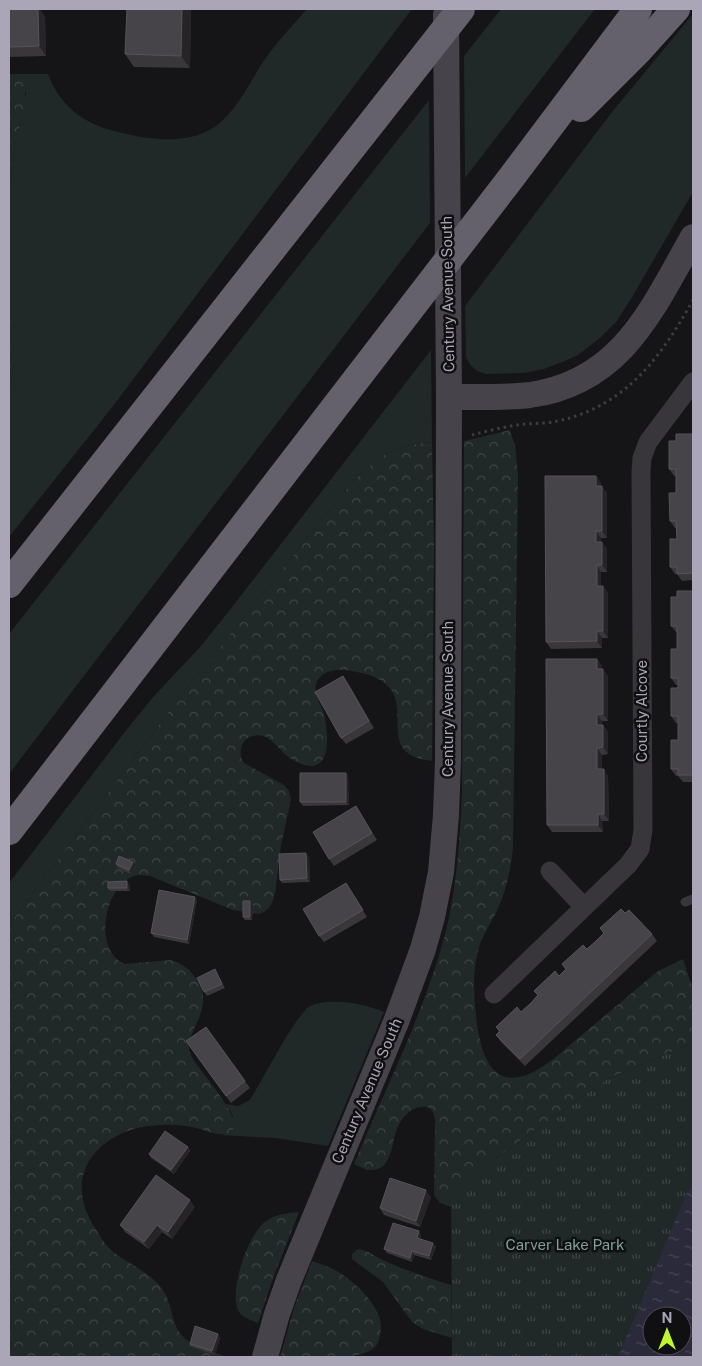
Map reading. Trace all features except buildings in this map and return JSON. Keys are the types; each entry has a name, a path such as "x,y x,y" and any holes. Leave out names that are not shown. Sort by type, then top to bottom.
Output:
{"highway":[{"path":"9,584 460,9"},
{"path":"9,831 511,178 638,9"},
{"path":"511,178 640,49 676,9"}],"street":[{"name":"Century Avenue South","path":"265,1357 276,1314 298,1256 410,988 436,899 442,859 448,779 449,397 446,9"},
{"path":"449,397 503,397 532,394 570,384 599,368 618,353 639,329 693,237"},
{"name":"Courtly Alcove","path":"494,994 631,862 641,846 643,830 642,458 651,437 693,382"},
{"path":"550,871 584,907"}],"green space":[{"path":"307,9 412,9 110,410 9,537 9,389 14,355 8,284 9,187 26,93 17,76 9,74 48,74 58,94 73,111 102,127 157,139 187,138 214,128 231,112 268,55"},
{"path":"501,9 595,9 465,178 464,56"},
{"path":"693,14 693,192 631,299 616,322 600,338 578,355 544,369 524,373 486,374 477,371 470,365 466,357 465,306 612,112"},
{"path":"9,74 23,80 25,100 15,146 9,187"},
{"path":"429,100 430,223 9,774 9,634"},
{"path":"9,301 15,345 12,379 9,389"},
{"path":"431,350 432,442 406,446 388,452 353,481 179,698 9,925 9,883 131,724 154,696 200,647 229,611"},
{"path":"510,430 515,445 518,474 513,847 509,872 500,905 481,941 475,967 474,992 476,1016 483,1051 497,1073 507,1077 519,1077 534,1071 552,1060 658,971 683,959 693,989 693,1043 607,1079 451,1190 451,1207 440,1203 434,1195 435,1120 434,1114 427,1107 412,1110 400,1122 389,1158 383,1166 367,1170 354,1164 416,1020 437,961 453,897 462,792 464,441"},
{"path":"432,442 434,545 432,761 412,756 402,747 398,736 397,709 394,696 386,684 369,675 354,671 336,670 325,673 319,678 316,685 317,696 324,714 327,730 326,749 320,763 313,766 297,762 287,756 268,738 259,735 246,739 241,748 241,757 244,763 284,785 289,791 291,799 281,846 275,894 268,909 258,914 233,910 150,876 138,875 124,882 116,892 106,918 105,932 108,945 114,956 124,964 170,960 184,966 195,977 201,989 203,999 202,1010 189,1045 190,1053 226,1104 234,1124 232,1132 227,1134 212,1133 192,1127 148,1126 127,1131 108,1141 97,1150 84,1172 82,1195 85,1207 101,1238 108,1246 116,1254 149,1276 163,1290 169,1302 175,1325 182,1336 200,1347 227,1357 9,1357 9,925 179,698 353,481 388,452 406,446"},
{"path":"325,1002 355,1004 384,1012 328,1146 275,1138 219,1135 223,1135 233,1116 226,1104 238,1106 250,1100 298,1019 307,1008"},
{"name":"Carver Lake Park","path":"693,1043 693,1357 452,1357 451,1190 607,1079"},
{"path":"299,1212 258,1323 247,1319 239,1312 236,1303 236,1291 242,1264 253,1237 259,1227 266,1221 278,1215"},
{"path":"358,1249 451,1285 452,1338 423,1329 412,1322 383,1282 352,1259 352,1254"},
{"path":"312,1261 333,1269 347,1278 368,1297 381,1322 378,1342 374,1348 356,1355 343,1357 280,1357 294,1308"}],"water":[{"path":"693,1186 693,1357 618,1357 687,1193"}]}
